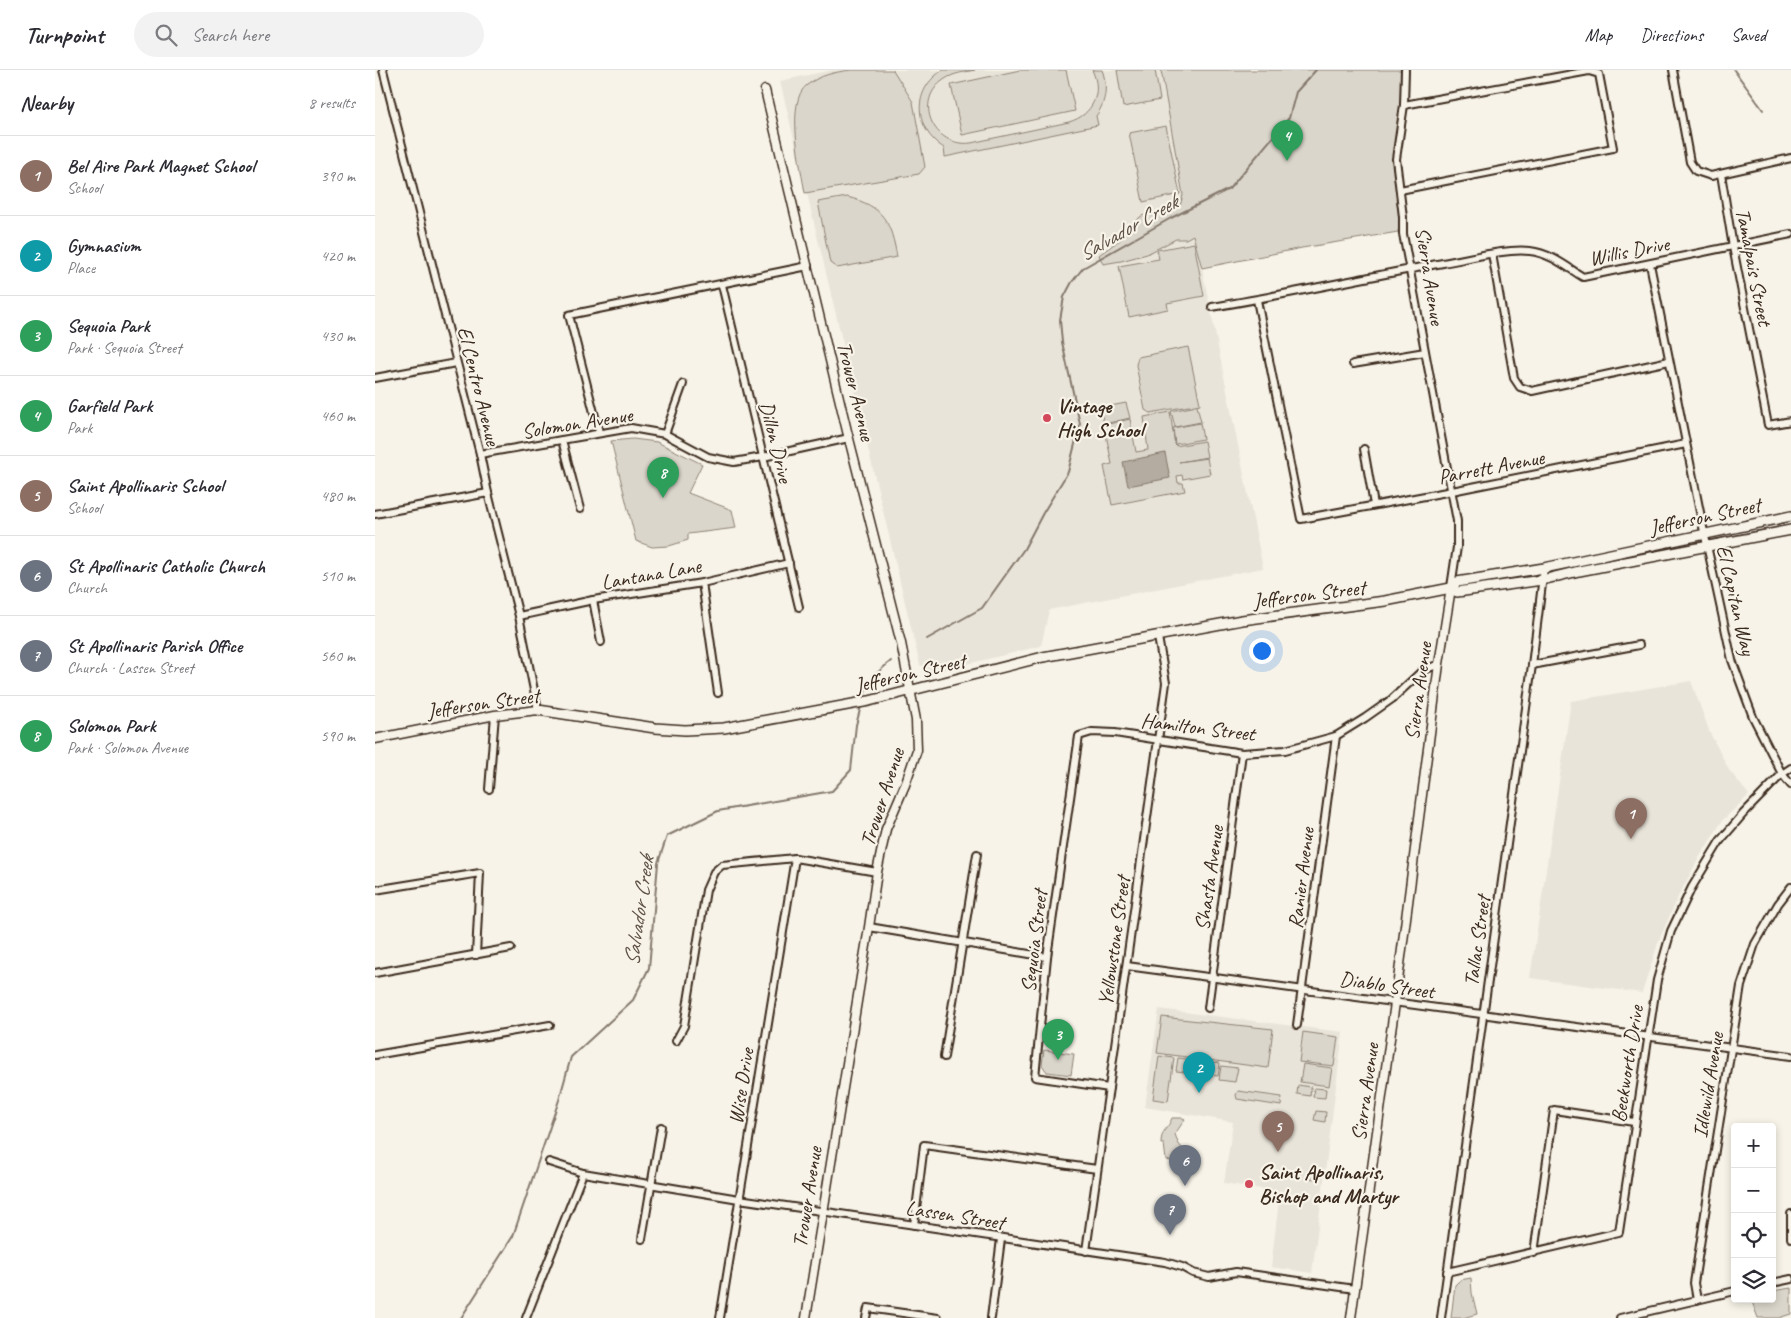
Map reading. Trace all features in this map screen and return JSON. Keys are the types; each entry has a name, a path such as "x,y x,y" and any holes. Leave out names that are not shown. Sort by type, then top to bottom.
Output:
{"main road":[{"name":"Jefferson Street","path":"538,710 655,728 685,730 724,728 869,702 1043,657 1242,620 1385,601 1451,588 1457,582 1544,568 1791,516"},
{"name":"Jefferson Street","path":"1451,588 1457,592 1542,580 1579,571 1791,530"}],"street":[{"name":"El Centro Avenue","path":"383,70 480,454 519,616 538,710"},
{"name":"Sierra Avenue","path":"1351,1318 1457,535 1457,520 1452,491 1403,234 1401,190 1396,158 1404,105 1405,70"},
{"path":"1553,70 1555,78"},
{"path":"1673,70 1690,162 1695,171 1711,176 1791,158"},
{"path":"1401,190 1613,148 1599,74 1589,71 1404,105"},
{"name":"Trower Avenue","path":"765,90 849,438 873,528 911,692 917,727 917,750 908,778 886,829 877,872 806,1318"},
{"name":"Tamalpais Street","path":"1721,174 1733,247 1768,426 1791,421"},
{"name":"Willis Drive","path":"1212,307 1518,250 1539,252 1562,263 1583,278 1791,234"},
{"path":"1492,254 1514,378 1521,387 1531,391 1669,361"},
{"name":"El Capitan Way","path":"1650,264 1704,533 1732,660 1753,717 1782,774 1791,785"},
{"path":"599,432 569,315 808,266"},
{"name":"Dillon Drive","path":"722,285 799,607"},
{"name":"Parrett Avenue","path":"1257,300 1301,519 1686,444"},
{"path":"1353,364 1425,352"},
{"path":"375,378 456,363"},
{"path":"665,434 683,384"},
{"name":"Solomon Avenue","path":"480,454 631,428 665,434 708,457 734,462 849,438"},
{"path":"562,440 580,509"},
{"path":"1364,450 1374,505"},
{"path":"375,514 488,493"},
{"name":"Lantana Lane","path":"519,616 593,600 702,583 789,563"},
{"name":"Tallac Street","path":"1441,1318 1544,568"},
{"path":"702,583 719,692"},
{"path":"593,600 601,642"},
{"name":"Yellowstone Street","path":"1086,1251 1166,683 1158,636"},
{"path":"1532,665 1639,645"},
{"name":"Hamilton Street","path":"1079,736 1092,732 1115,733 1243,753 1285,750 1336,736 1392,699 1422,670 1439,664"},
{"name":"Jefferson Street","path":"375,739 495,715 538,710"},
{"path":"489,788 495,715"},
{"name":"Sequoia Street","path":"1079,736 1047,957 1035,1077 1109,1088"},
{"name":"Ranier Avenue","path":"1297,1024 1336,736"},
{"name":"Shasta Avenue","path":"1208,1008 1243,753"},
{"name":"Beckworth Drive","path":"1447,1272 1619,1232 1657,980 1671,931 1692,887 1720,841 1744,813 1782,774 1791,768"},
{"path":"944,1057 977,854"},
{"path":"676,1041 684,1026 706,890 715,872 722,865 795,858 877,872"},
{"name":"Wise Drive","path":"719,1318 795,858"},
{"path":"375,890 480,873 475,955"},
{"name":"Idlewild Avenue","path":"1697,1300 1694,1283 1741,986 1755,944 1778,904 1791,887"},
{"path":"869,927 1047,957"},
{"path":"375,973 511,948"},
{"name":"Diablo Street","path":"1127,966 1791,1056"},
{"path":"375,1055 550,1024"},
{"path":"1535,1253 1554,1110 1635,1122"},
{"path":"642,1239 661,1127"},
{"path":"914,1225 924,1145 1097,1169"},
{"name":"Lassen Street","path":"549,1162 583,1173 739,1200 1175,1264 1193,1273 1209,1277 1237,1272 1355,1289"},
{"path":"525,1318 583,1173"},
{"path":"1791,1214 1791,1238"},
{"path":"991,1318 1001,1239"},
{"path":"1776,1282 1791,1279"},
{"path":"1620,1318 1731,1293"},
{"path":"866,1318 868,1308 938,1318"}],"shaded area":[{"name":"Vintage High School","path":"832,70 1161,70 1188,218 1202,268 1263,568 1049,610 1041,646 934,672 920,665 780,81"},
{"path":"851,70 893,70 913,102 925,167 919,174 805,193 796,136 797,105 800,93 807,85 822,76"},
{"path":"943,70 975,70 948,77 935,88 930,99 931,121 946,138 958,143 971,143 1077,119 1094,102 1096,86 1092,70 1102,70 1105,82 1104,100 1096,116 1098,125 945,157 944,148 927,131 920,109 921,98 925,88"},
{"path":"1020,70 1066,70 1075,111 962,135 951,85"},
{"path":"1117,70 1155,70 1160,100 1123,107"},
{"path":"1161,70 1405,70 1396,169 1401,212 1398,232 1302,248 1202,268 1193,235 1186,239 1176,239 1147,254 1103,264 1099,255 1121,239 1140,217 1163,213 1180,206 1183,195"},
{"path":"1166,126 1180,194 1143,202 1129,133"},
{"path":"847,197 870,205 884,218 892,235 897,257 837,268 830,263 818,202"},
{"path":"1194,243 1204,296 1167,303 1168,309 1129,317 1119,266 1159,259 1157,250"},
{"path":"1188,347 1200,404 1150,413 1145,410 1136,365 1138,357"},
{"path":"1126,403 1130,418 1104,424 1100,408"},
{"path":"1197,406 1201,422 1175,427 1171,411"},
{"path":"1170,412 1175,445 1173,428 1200,423 1203,439 1176,444 1176,446 1204,441 1207,457 1179,462 1207,458 1210,474 1183,479 1182,475 1177,476 1178,483 1183,483 1185,491 1112,505 1104,466 1112,464 1104,425 1130,419 1136,452 1148,450 1144,417"},
{"path":"633,439 657,442 702,464 688,493 732,510 736,528 688,534 688,540 669,546 652,547 636,541 611,441"},
{"path":"1165,453 1170,478 1128,486 1123,462"},
{"path":"1691,681 1710,733 1729,770 1749,795 1723,820 1679,895 1659,940 1642,993 1530,978 1571,701"},
{"path":"1159,1009 1343,1032 1312,1273 1271,1267 1280,1192 1224,1183 1233,1122 1145,1107"},
{"path":"1162,1017 1273,1029 1268,1068 1157,1053"},
{"path":"1303,1032 1338,1037 1334,1066 1299,1062"},
{"path":"1044,1050 1074,1054 1071,1075 1047,1072 1042,1065"},
{"path":"1159,1056 1174,1058 1168,1101 1153,1099"},
{"path":"1178,1058 1220,1063 1218,1076 1176,1071"},
{"path":"1303,1064 1332,1068 1329,1086 1300,1082"},
{"path":"1221,1066 1238,1068 1235,1082 1219,1080"},
{"path":"1298,1085 1311,1087 1310,1096 1297,1094"},
{"path":"1314,1088 1326,1089 1325,1098 1313,1097"},
{"path":"1238,1091 1282,1097 1281,1106 1237,1099"},
{"path":"1316,1111 1326,1112 1325,1122 1314,1120"},
{"path":"1172,1118 1185,1119 1175,1134 1182,1148 1181,1158 1178,1162 1166,1160 1164,1144 1161,1144 1163,1133"},
{"path":"1309,1168 1318,1169 1316,1179 1307,1178"},
{"path":"1471,1278 1477,1314 1463,1318 1451,1318 1455,1285 1460,1280"},
{"path":"1791,1288 1791,1314 1778,1318 1758,1318 1752,1303 1776,1303 1776,1290"}],"waterway":[{"name":"Salvador Creek","path":"927,639 982,608 1024,549 1068,472 1080,424 1062,342 1060,320 1064,297 1072,282 1083,268 1171,218 1229,189 1289,118 1296,92 1316,70"},
{"path":"1734,70 1763,110"},
{"name":"Salvador Creek","path":"863,699 867,687 873,678 891,661"},
{"name":"Salvador Creek","path":"461,1318 513,1236 559,1100 571,1057 633,1000 649,968 658,863 667,836 718,811 832,791 851,770 856,725 861,706"}],"place":[{"name":"Garfield Park","path":"1287,161"},
{"name":"Vintage High School","path":"1047,418"},
{"name":"Solomon Park","path":"663,498"},
{"name":"Bel Aire Park Magnet School","path":"1631,839"},
{"name":"Sequoia Park","path":"1058,1060"},
{"name":"Gymnasium","path":"1199,1093"},
{"name":"Saint Apollinaris School","path":"1278,1152"},
{"name":"Saint Apollinaris, Bishop and Martyr","path":"1249,1184"},
{"name":"St Apollinaris Catholic Church","path":"1185,1186"},
{"name":"St Apollinaris Parish Office","path":"1170,1235"}]}
